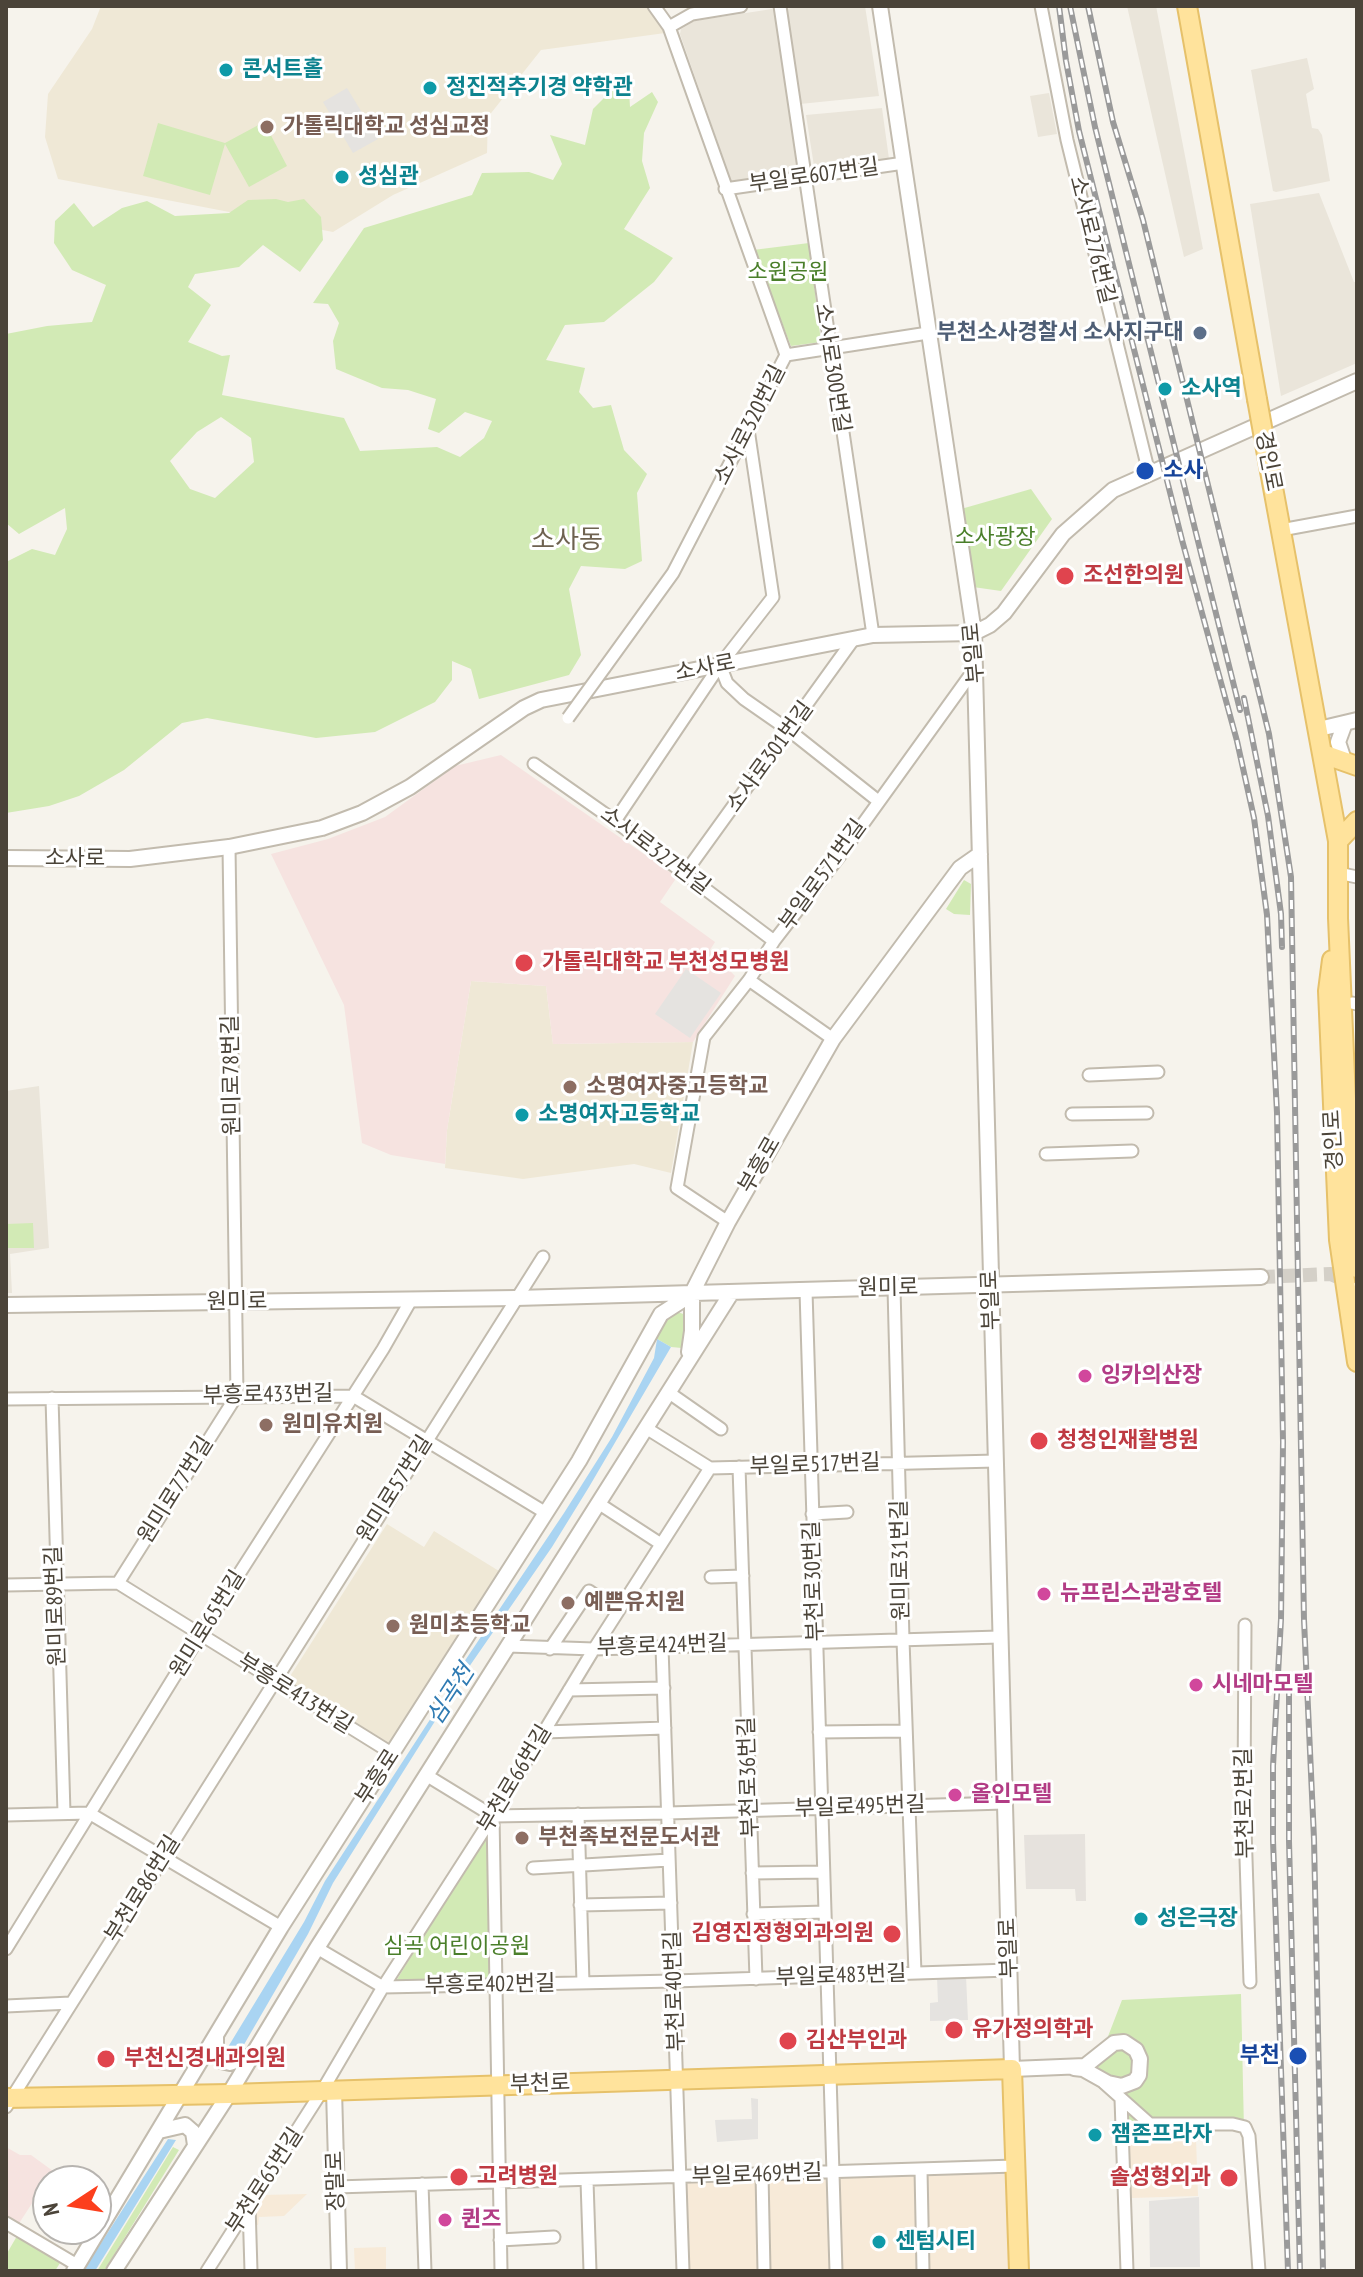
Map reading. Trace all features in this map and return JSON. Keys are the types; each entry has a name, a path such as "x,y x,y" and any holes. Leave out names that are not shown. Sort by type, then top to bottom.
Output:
{"main road":[{"name":"경인로","path":"1187,6 1338,841 1338,918 1354,1264"},
{"path":"1323,754 1351,764"},
{"path":"1338,841 1357,821"},
{"name":"경인로","path":"1338,918 1328,991 1339,1240 1357,1362"},
{"name":"경인로","path":"1338,918 1350,958 1355,1003 1357,1094"},
{"name":"부천로","path":"8,2101 1012,2069"},
{"name":"부일로","path":"1012,2069 1019,2271"}],"street":[{"name":"소사로320번길","path":"568,718 673,573 786,355 669,27 654,6"},
{"path":"669,27 692,10 741,6"},
{"name":"소사로300번길","path":"780,6 873,635"},
{"name":"부일로","path":"880,6 974,633 1012,2069"},
{"name":"소사로276번길","path":"1041,6 1067,140 1149,473"},
{"name":"부일로607번길","path":"725,189 904,163"},
{"path":"786,355 928,333"},
{"path":"974,633 1004,613 1063,534 1113,490 1357,381"},
{"path":"615,821 720,665 773,597 748,428"},
{"path":"1281,530 1357,516"},
{"name":"소사로","path":"6,858 130,859 229,847 322,828 362,813 410,787 524,708 541,700 873,635 974,633"},
{"name":"소사로301번길","path":"685,873 853,640"},
{"path":"720,665 727,683 744,699 877,800"},
{"name":"부일로571번길","path":"728,1222 677,1188 704,1037 749,980 774,941 842,853 877,800 976,667"},
{"path":"1319,729 1351,722"},
{"path":"1351,722 1338,742 1351,764"},
{"name":"소사로327번길","path":"534,764 774,941"},
{"name":"원미로78번길","path":"229,847 235,1302"},
{"name":"부흥로","path":"688,1359 692,1293 728,1222 833,1039 960,868 980,854"},
{"path":"1338,873 1357,877"},
{"path":"1334,950 1354,1264"},
{"path":"749,980 833,1039"},
{"path":"1089,1075 1158,1072"},
{"path":"1072,1114 1147,1113"},
{"path":"1046,1154 1132,1151"},
{"path":"516,1298 543,1257"},
{"name":"원미로","path":"6,1305 516,1298 1261,1277"},
{"name":"원미로31번길","path":"894,1288 915,1973"},
{"path":"1356,1290 1357,1297"},
{"name":"부천로30번길","path":"806,1291 836,2271"},
{"name":"부흥로","path":"114,2271 229,2094 317,1948 732,1292"},
{"name":"부흥로","path":"75,2268 281,1927 546,1513 604,1418 661,1314 692,1293"},
{"name":"원미로57번길","path":"274,1681 516,1298"},
{"name":"원미로65번길","path":"6,1949 411,1300"},
{"path":"235,1302 237,1395"},
{"path":"668,1392 721,1429"},
{"name":"원미로77번길","path":"118,1583 237,1395"},
{"name":"부흥로433번길","path":"6,1399 353,1396 546,1513"},
{"name":"원미로89번길","path":"52,1398 64,1813"},
{"path":"646,1428 710,1468"},
{"name":"부일로517번길","path":"710,1468 996,1461"},
{"name":"부천로36번길","path":"739,1467 756,1979"},
{"name":"부천로66번길","path":"328,2090 383,1987 710,1468"},
{"path":"598,1503 661,1544"},
{"path":"812,1514 847,1512"},
{"path":"711,1577 743,1576"},
{"path":"6,1585 118,1583"},
{"name":"부흥로413번길","path":"118,1583 393,1754"},
{"path":"550,1649 589,1591 618,1611"},
{"name":"부천로2번길","path":"1245,1625 1244,1797 1250,1982"},
{"name":"부흥로424번길","path":"508,1646 594,1649 999,1637"},
{"name":"부천로40번길","path":"662,1647 683,2271"},
{"name":"부천로86번길","path":"8,2101 274,1681"},
{"path":"569,1690 664,1688"},
{"path":"544,1732 665,1728"},
{"path":"819,1732 906,1731"},
{"path":"426,1775 493,1816 501,2271"},
{"name":"부일로495번길","path":"493,1816 1004,1803"},
{"path":"6,1815 89,1813 281,1927"},
{"path":"578,1814 583,1983"},
{"path":"533,1868 669,1860"},
{"path":"752,1873 823,1872"},
{"name":"부천로40번길","path":"580,1905 671,1903"},
{"path":"753,1914 825,1912"},
{"path":"317,1948 383,1987"},
{"name":"부일로483번길","path":"674,1981 1009,1970"},
{"name":"부흥로402번길","path":"383,1987 674,1981"},
{"path":"6,2006 71,2003"},
{"path":"216,2035 216,2053 221,2061 230,2063 253,2055"},
{"name":"부천로","path":"1012,2069 1074,2068 1093,2073 1115,2085 1129,2085 1139,2075 1140,2059 1136,2050 1124,2042 1109,2047 1094,2061 1074,2068"},
{"path":"1093,2073 1150,2124 1239,2124 1245,2127 1249,2136 1259,2271"},
{"name":"장말로","path":"328,2090 339,2271"},
{"name":"부천로65번길","path":"207,2271 328,2090"},
{"path":"1121,2099 1127,2271"},
{"path":"159,2131 185,2125 193,2132 195,2145"},
{"name":"부일로469번길","path":"336,2187 1015,2166"},
{"path":"921,2170 923,2271"},
{"path":"762,2174 764,2271"},
{"path":"587,2181 590,2271"},
{"path":"422,2184 425,2271"},
{"path":"249,2205 251,2271"},
{"path":"6,2223 75,2268"},
{"path":"500,2240 554,2237"}],"shaded area":[{"name":"가톨릭대학교 성심교정","path":"101,6 648,6 665,33 541,50 488,117 487,153 393,195 333,232 58,179 45,137 48,94 92,29"},
{"path":"865,6 879,96 800,104 786,9"},
{"path":"1127,6 1156,6 1203,249 1184,257"},
{"path":"772,9 777,13 799,169 796,173 731,181 680,34 681,29 694,21"},
{"path":"1307,58 1314,89 1306,94 1312,128 1318,129 1322,135 1330,181 1276,192 1273,191 1251,70"},
{"path":"347,88 378,139 353,153 323,102"},
{"path":"1049,93 1057,134 1038,137 1030,96"},
{"path":"882,108 889,159 819,169 814,166 806,115"},
{"path":"1319,193 1354,282 1357,282 1357,363 1281,396 1250,204"},
{"name":"가톨릭대학교 부천성모병원","path":"501,755 677,877 660,902 715,942 710,950 735,976 693,1042 553,1044 546,986 471,981 447,1130 445,1164 391,1155 362,1143 344,1005 271,854 328,839 385,817 455,766"},
{"path":"686,969 721,993 690,1038 655,1014"},
{"name":"소명여자중고등학교","path":"471,981 546,986 553,1044 693,1042 671,1173 634,1164 523,1179 445,1168 447,1130"},
{"path":"39,1086 49,1248 10,1254 12,1293 6,1293 6,1091"},
{"name":"원미초등학교","path":"387,1524 424,1547 434,1531 499,1571 389,1743 287,1681"},
{"path":"1085,1834 1086,1901 1076,1901 1075,1889 1026,1889 1024,1835"},
{"path":"966,1976 968,2020 930,2021 930,2003 938,2002 937,1977"},
{"path":"751,2098 758,2099 758,2139 717,2142 715,2120 752,2119"},
{"path":"1196,2139 1198,2196 1131,2198 1129,2141"},
{"path":"6,2147 20,2155 31,2155 45,2165 32,2165 32,2203 16,2228 6,2223"},
{"path":"1015,2166 1019,2271 684,2271 682,2179"},
{"path":"307,2194 284,2216 259,2217 258,2225 253,2225 253,2208 261,2195"},
{"path":"1199,2197 1200,2267 1150,2267 1149,2201"},
{"path":"386,2247 386,2271 355,2271 354,2248"}],"green space":[{"path":"628,74 630,107 652,92 658,102 644,133 642,161 650,188 624,229 673,258 654,282 604,322 565,325 546,360 585,368 579,392 593,408 611,405 624,450 647,474 637,493 642,561 625,569 581,566 569,589 581,655 569,675 479,699 471,669 452,661 452,680 435,702 375,732 316,738 207,718 182,723 124,770 79,796 49,806 6,813 6,562 32,549 55,555 67,529 65,508 19,534 6,523 6,334 92,322 106,285 72,270 54,243 55,221 74,203 93,227 122,208 147,201 175,216 229,213 248,200 288,202 304,199 321,217 323,240 300,272 263,245 239,267 195,274 188,287 211,305 188,342 222,356 230,355 222,395 344,418 360,451 437,447 460,457 484,438 492,421 465,412 439,433 428,429 436,399 408,390 382,388 336,369 333,341 339,323 328,304 313,303 364,228 472,195 482,173 529,172 553,180 562,164 550,135 585,145 593,109","holes":["221,417 251,438 254,462 215,498 190,489 170,461 197,432"]},
{"path":"264,122 287,166 249,187 225,144 210,195 143,176 158,123 225,143"},
{"name":"소원공원","path":"809,243 821,342 791,346 753,250"},
{"name":"소사광장","path":"1031,489 1052,519 1001,591 966,586 954,511"},
{"path":"964,880 971,884 970,915 954,914 946,909"},
{"path":"33,1223 34,1248 6,1248 6,1224"},
{"path":"675,1311 686,1315 689,1330 682,1348 671,1347 657,1339 656,1335 666,1317"},
{"name":"심곡 어린이공원","path":"488,1831 493,1980 396,1981"},
{"path":"1241,1994 1244,2130 1128,2129 1097,2065 1122,2000"},
{"path":"173,2147 179,2150 104,2271 97,2271"},
{"path":"17,2236 60,2263 55,2271 6,2271 6,2255"}],"water":[{"name":"심곡천","path":"657,1339 671,1347 589,1487 552,1547 471,1664 333,1883 308,1934 242,2048 228,2047 304,1922 325,1881 612,1437 654,1358"},
{"path":"168,2139 176,2140 112,2244 112,2226"},
{"path":"100,2245 111,2245 95,2271 83,2271"}],"tunnel":[{"path":"1261,1277 1331,1274 1351,1283"}],"railway":[{"path":"1059,6 1079,131 1182,540 1237,741 1254,818 1267,915 1277,1113 1283,1442 1281,1619 1273,1766 1273,1840 1288,2271"},
{"path":"1070,6 1095,127 1240,710"},
{"path":"1088,6 1113,122 1143,220 1269,734 1291,877 1304,1620 1314,1839 1323,2271"},
{"path":"1244,698 1268,816 1281,914 1282,947"},
{"path":"1289,1687 1289,1841 1300,2271"}],"place":[{"name":"콘서트홀","path":"226,70"},
{"name":"정진적추기경 약학관","path":"430,88"},
{"name":"가톨릭대학교 성심교정","path":"267,127"},
{"name":"성심관","path":"342,177"},
{"name":"부천소사경찰서 소사지구대","path":"1200,333"},
{"name":"소사역","path":"1165,389"},
{"name":"소사","path":"1145,471"},
{"name":"조선한의원","path":"1065,576"},
{"name":"가톨릭대학교 부천성모병원","path":"524,963"},
{"name":"소명여자중고등학교","path":"570,1087"},
{"name":"소명여자고등학교","path":"522,1115"},
{"name":"잉카의산장","path":"1085,1376"},
{"name":"원미유치원","path":"266,1425"},
{"name":"청청인재활병원","path":"1039,1441"},
{"name":"뉴프린스관광호텔","path":"1044,1594"},
{"name":"예쁜유치원","path":"568,1603"},
{"name":"원미초등학교","path":"393,1626"},
{"name":"시네마모텔","path":"1196,1685"},
{"name":"올인모텔","path":"955,1795"},
{"name":"부천족보전문도서관","path":"522,1838"},
{"name":"성은극장","path":"1141,1919"},
{"name":"김영진정형외과의원","path":"892,1934"},
{"name":"유가정의학과","path":"954,2030"},
{"name":"김산부인과","path":"788,2041"},
{"name":"부천","path":"1298,2056"},
{"name":"부천신경내과의원","path":"106,2059"},
{"name":"잼존프라자","path":"1095,2135"},
{"name":"고려병원","path":"459,2177"},
{"name":"솔성형외과","path":"1229,2178"},
{"name":"퀸즈","path":"445,2220"},
{"name":"센텀시티","path":"879,2242"}],"district":[{"name":"소사동","path":"567,541"}]}
